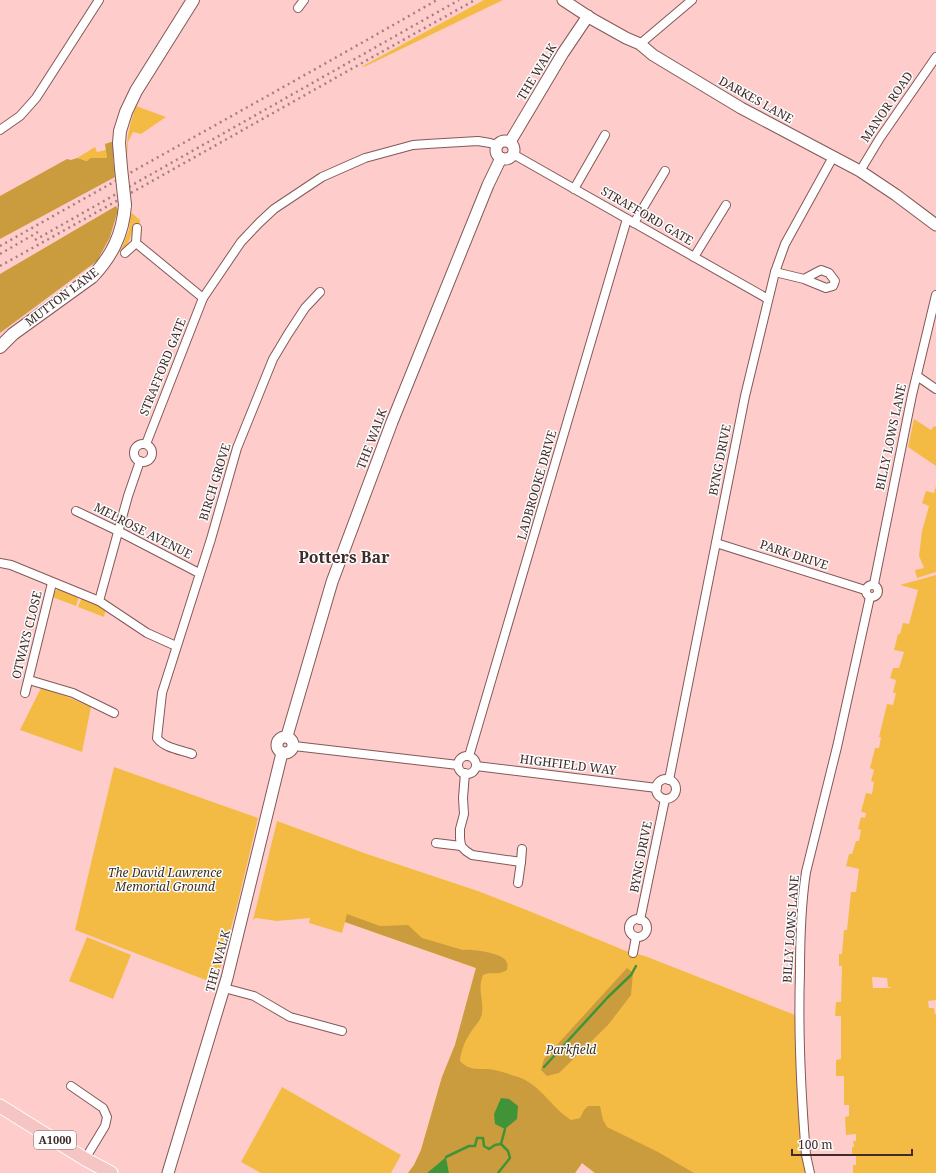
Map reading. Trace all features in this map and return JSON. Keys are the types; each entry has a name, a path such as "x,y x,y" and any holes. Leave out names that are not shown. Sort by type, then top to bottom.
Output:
{"main road":[{"name":"MUTTON LANE","path":"0,347 13,334 92,277 102,266 117,243 122,230 125,205 119,143 120,131 126,112 136,91 193,0"},
{"name":"A1000","path":"0,1106 111,1173"}],"street":[{"path":"0,130 20,116 36,98 99,0"},
{"path":"298,8 304,0"},
{"name":"DARKES LANE","path":"563,0 626,38 640,44 653,55 741,108 860,172 896,195 936,225"},
{"path":"640,44 692,0"},
{"name":"THE WALK","path":"510,142 563,53 588,16"},
{"name":"MANOR ROAD","path":"860,172 880,138 936,57"},
{"path":"574,188 605,135"},
{"name":"STRAFFORD GATE","path":"146,444 203,298 241,242 259,223 285,201 322,177 365,158 413,145 478,141 497,146"},
{"path":"504,141 510,142 514,147 513,154 508,159 501,158 496,153 497,146 504,141"},
{"name":"STRAFFORD GATE","path":"513,154 768,299"},
{"name":"BYNG DRIVE","path":"669,780 744,396 775,272 785,244 833,157"},
{"name":"THE WALK","path":"287,736 332,582 392,422 488,185 501,158"},
{"name":"LADBROOKE DRIVE","path":"469,756 631,221 665,171"},
{"path":"694,257 726,204"},
{"path":"125,253 136,243 137,228"},
{"path":"136,243 203,298"},
{"path":"775,272 804,279"},
{"name":"BIRCH GROVE","path":"192,754 166,745 160,742 157,738 162,693 211,539 237,448 273,359 305,308 320,292"},
{"name":"BILLY LOWS LANE","path":"810,1173 806,1155 799,1036 803,893 806,872 837,747 868,593 867,586 874,584 917,376 936,295"},
{"path":"917,376 936,389"},
{"name":"STRAFFORD GATE","path":"146,444 151,450 151,455 146,461 140,461 135,456 135,450 138,446 146,444"},
{"name":"STRAFFORD GATE","path":"99,601 128,496 140,461"},
{"name":"MELROSE AVENUE","path":"76,511 199,573"},
{"name":"PARK DRIVE","path":"716,543 868,593"},
{"path":"0,563 11,565 99,601 147,633 176,646"},
{"name":"OTWAYS CLOSE","path":"25,693 52,583"},
{"path":"28,680 73,693 114,713"},
{"path":"287,736 292,739 294,746 290,752 282,753 278,749 277,743 282,737 287,736"},
{"path":"294,746 458,765"},
{"name":"THE WALK","path":"168,1173 224,988 282,753"},
{"path":"469,756 474,759 476,766 472,772 465,773 461,771 458,765 461,758 469,756"},
{"name":"HIGHFIELD WAY","path":"476,766 657,788"},
{"path":"465,773 463,798 464,814 460,829 461,846 466,852 472,855 521,862"},
{"path":"669,780 674,784 676,790 674,796 664,799 659,796 657,788 660,781 669,780"},
{"name":"BYNG DRIVE","path":"640,920 664,799"},
{"path":"436,843 461,846"},
{"path":"518,883 522,849"},
{"name":"BYNG DRIVE","path":"635,920 640,920 647,926 647,932 642,936 636,937 630,932 629,926 635,920"},
{"name":"BYNG DRIVE","path":"633,953 636,937"},
{"path":"224,988 254,996 269,1009 290,1017 342,1031"},
{"path":"71,1086 103,1108 107,1117 104,1126 86,1159"}],"green space":[{"path":"484,0 503,0 366,66 361,67"},
{"path":"136,106 166,117 141,134 133,132 128,142 127,156 127,143 129,131"},
{"path":"114,142 113,157 115,177 0,239 0,196 67,159 71,160 77,158 87,161 91,158 107,158 105,144"},
{"path":"95,147 97,152 106,150 107,158 92,158 88,161 77,158"},
{"path":"116,206 118,210 110,237 97,261 0,333 0,274"},
{"path":"132,213 140,220 140,225 133,225 130,239 122,251 121,250 129,229"},
{"path":"914,419 931,430 934,426 936,427 936,466 908,447"},
{"path":"936,486 936,572 917,578 915,570 924,568 919,556 922,531 929,506 922,503 926,491 934,493"},
{"path":"936,575 936,1000 928,1001 929,1008 934,1008 936,1014 936,1173 853,1173 853,1165 856,1165 856,1156 852,1156 852,1147 854,1147 853,1141 856,1141 856,1134 846,1135 845,1117 849,1116 849,1105 844,1105 844,1076 836,1076 836,1060 841,1059 841,1016 835,1016 836,1002 841,1002 842,966 839,966 839,954 842,954 844,930 847,930 851,892 856,892 859,869 846,866 849,854 852,854 856,841 859,841 861,830 858,829 861,817 865,818 866,813 861,812 866,793 872,794 874,782 871,781 874,770 870,768 875,748 879,748 881,737 879,737 887,704 893,705 896,693 893,693 896,680 890,678 893,668 899,668 904,652 894,650 898,634 900,634 903,623 909,624 918,590 900,585","holes":["872,977 887,978 888,987 891,988 873,988"]},
{"path":"58,589 79,596 76,606 52,597 53,593"},
{"path":"82,597 106,608 104,617 78,607"},
{"path":"41,688 91,707 82,752 20,730"},
{"name":"The David Lawrence Memorial Ground","path":"114,767 258,818 237,906 216,984 75,930"},
{"name":"Parkfield","path":"277,821 364,853 478,891 626,951 645,956 795,1015 800,1128 808,1173 595,1173 582,1163 575,1173 408,1173 414,1165 421,1150 442,1077 455,1045 476,968 345,922 342,933 309,923 310,918 277,921 256,918 253,920"},
{"path":"347,914 380,926 408,925 422,938 463,950 488,952 501,957 507,964 507,970 501,973 489,973 483,975 481,980 481,1016 465,1042 460,1061 466,1066 476,1069 496,1070 521,1078 535,1086 558,1110 571,1120 580,1118 588,1106 600,1106 603,1120 607,1127 658,1152 694,1173 595,1173 582,1163 575,1173 449,1173 446,1157 427,1173 408,1173 414,1165 421,1150 442,1077 455,1045 476,968 345,922"},
{"path":"87,937 131,955 113,999 69,981"},
{"path":"627,968 633,973 631,995 608,1025 559,1073 547,1076 541,1070 544,1059"},
{"path":"282,1087 401,1155 391,1173 261,1173 241,1162"}],"shaded area":[{"path":"501,1098 509,1099 518,1106 517,1119 505,1129 495,1124 494,1114"},
{"path":"446,1157 449,1173 427,1173"}],"waterway":[{"path":"544,1067 608,997 631,975 636,966"},
{"path":"498,1173 510,1158 508,1151 501,1144 505,1129"},
{"path":"446,1157 469,1146 475,1146 477,1138 483,1138 484,1146 489,1149 495,1145 501,1144"}],"railway":[{"path":"0,246 437,0"},
{"path":"35,240 459,0"},
{"path":"0,266 475,0"},
{"path":"0,254 38,232"}],"district":[{"name":"Potters Bar","path":"344,557"}]}
